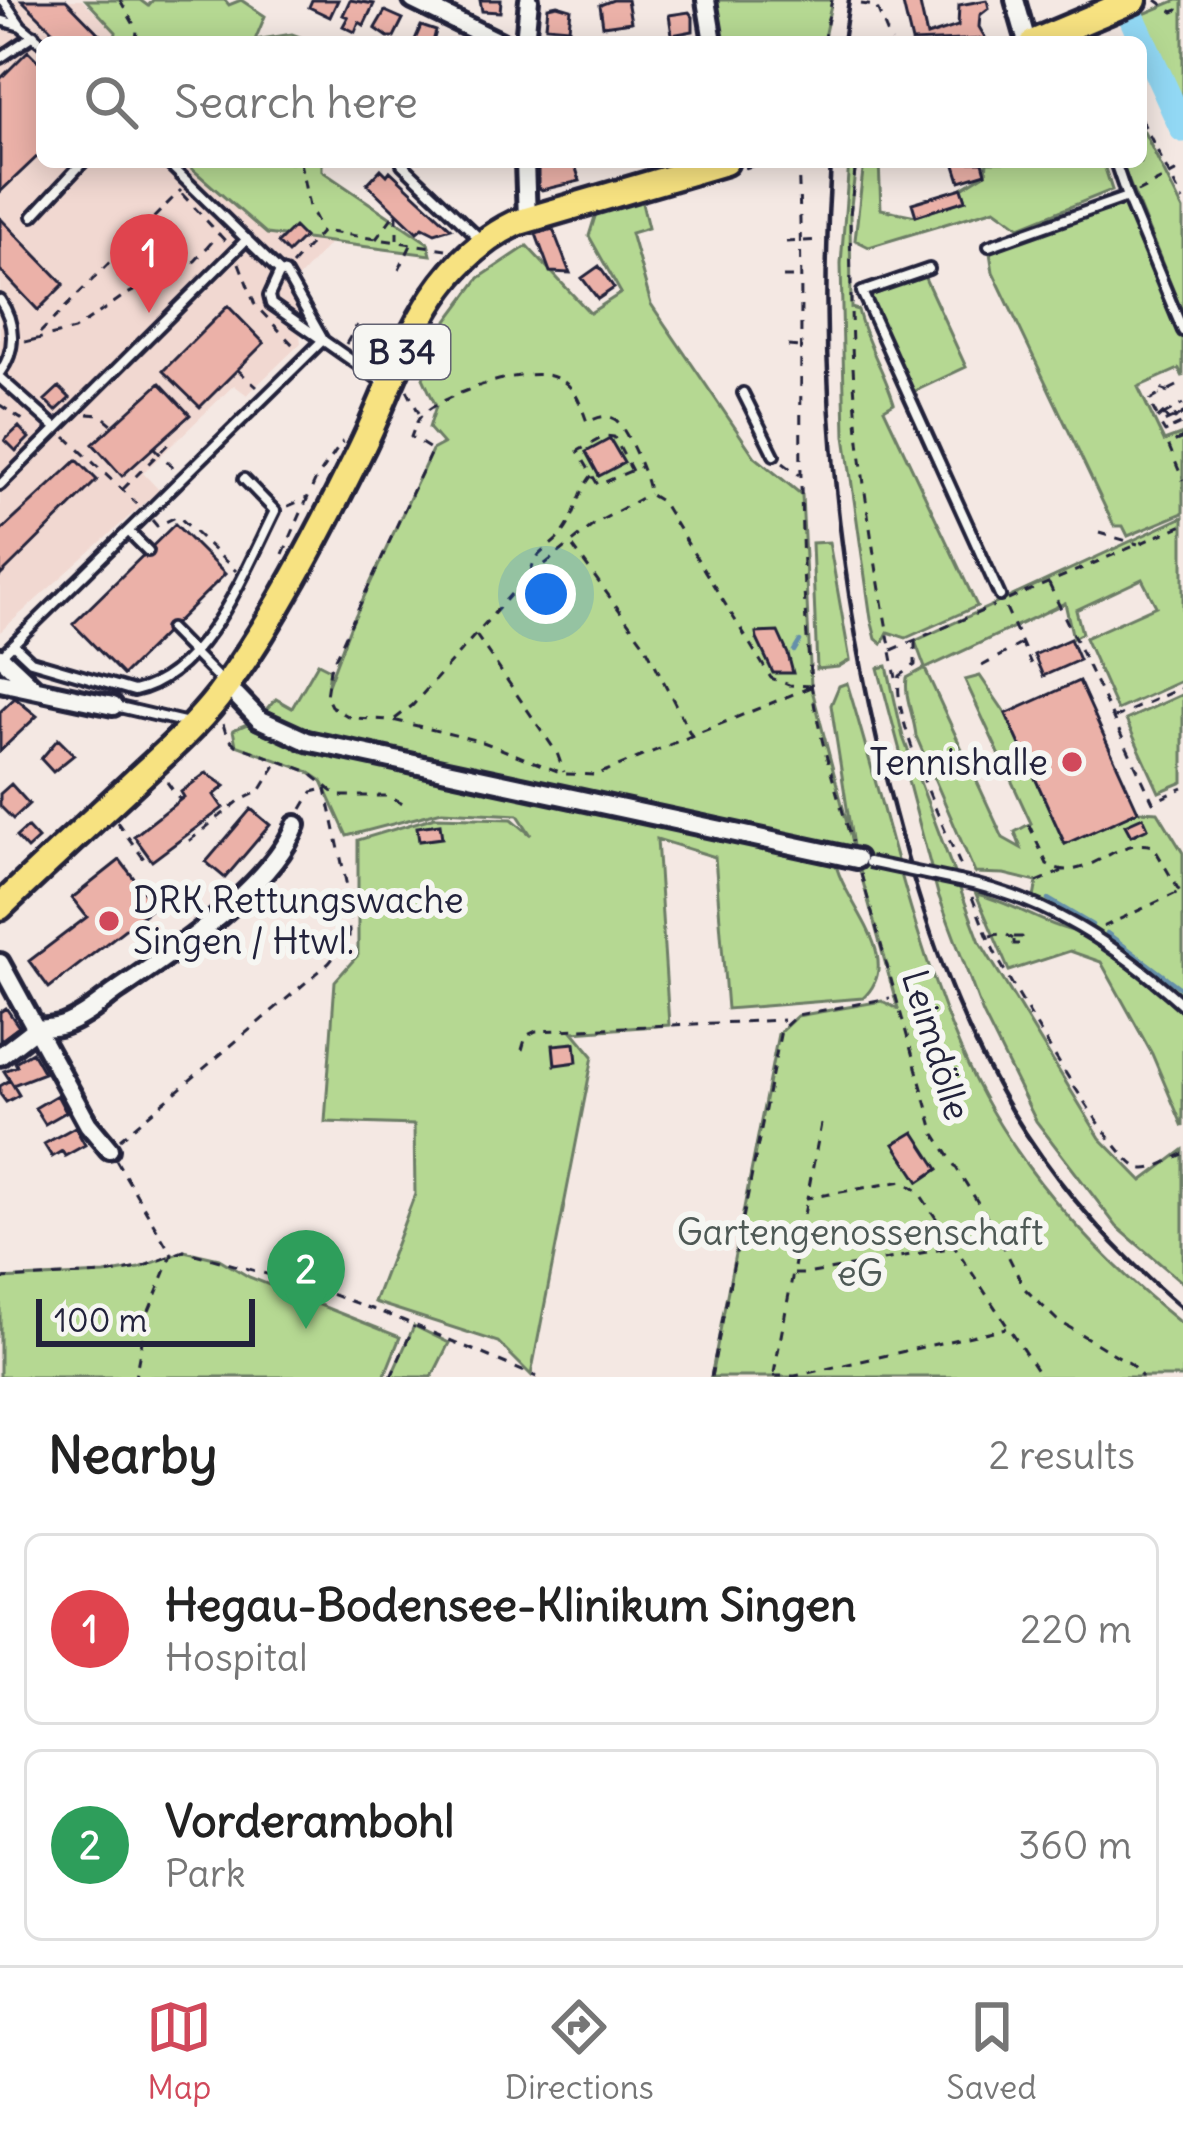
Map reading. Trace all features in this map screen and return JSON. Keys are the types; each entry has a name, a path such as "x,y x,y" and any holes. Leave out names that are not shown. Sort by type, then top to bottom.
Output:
{"main road":[{"path":"1064,36 1108,10 1152,1"},
{"name":"B 34","path":"0,907 225,697 333,503 415,324 462,261 527,219 726,168"}],"street":[{"path":"413,0 487,36"},
{"path":"526,36 530,0"},
{"path":"706,0 712,36"},
{"path":"1015,0 1029,36"},
{"path":"525,168 527,219"},
{"path":"5,652 36,690"},
{"path":"0,682 113,706"},
{"path":"225,697 307,741 863,861"},
{"path":"0,1056 35,1029 61,1026 80,1016 175,951 242,895 281,851 296,825"},
{"path":"0,962 88,1124 109,1149"}],"lane":[{"path":"2,0 36,37"},
{"path":"0,20 21,26"},
{"path":"0,58 36,40"},
{"path":"33,216 77,168"},
{"path":"173,168 285,270 323,340"},
{"path":"406,168 484,243"},
{"path":"1117,168 1183,331"},
{"path":"988,246 1127,197"},
{"path":"0,485 247,239"},
{"path":"929,269 862,292 1002,599"},
{"path":"285,270 269,296 271,304 393,379"},
{"path":"0,300 12,326 12,345 0,375 56,428"},
{"path":"244,479 275,511 196,656 134,692 5,652 323,340"},
{"path":"742,393 774,455"},
{"path":"129,532 148,550"},
{"path":"170,629 225,697"},
{"path":"113,706 194,725"},
{"path":"863,861 964,881 1033,903 1136,963 1183,1005"}],"path":[{"path":"119,0 136,36"},
{"path":"824,36 832,0"},
{"path":"1152,1 1173,12 1183,8"},
{"path":"861,4 876,6 888,36"},
{"path":"1147,131 1183,201"},
{"path":"300,168 308,207 322,231"},
{"name":"Leimdölle","path":"798,168 801,476 815,685 894,997 935,1133 997,1233 1024,1288 1041,1307 1131,1364 1142,1377"},
{"path":"855,168 850,215 852,379 863,486 911,743 988,937 1048,1041 1128,1160 1148,1169 1182,1156"},
{"path":"1127,197 1181,169"},
{"path":"33,340 188,183"},
{"path":"789,206 800,205"},
{"path":"376,239 396,212 397,242"},
{"path":"12,345 74,330 125,295 195,261 230,223"},
{"path":"322,231 454,250"},
{"path":"301,276 285,270 322,231"},
{"path":"786,242 822,240"},
{"path":"399,270 411,244"},
{"path":"783,278 802,277"},
{"path":"790,310 801,311"},
{"path":"356,325 344,348 393,379 420,415"},
{"path":"788,346 800,347"},
{"path":"238,370 268,396"},
{"path":"649,494 650,483 622,426 612,417 587,422 578,397 552,375 532,374 458,393 420,415 411,437 432,450 326,683 326,696 339,712 367,721 393,720 502,748 565,774 596,776 815,685"},
{"path":"1167,417 1149,400 1183,383"},
{"path":"790,385 800,385"},
{"path":"1181,405 1167,417 1165,432 1183,423"},
{"path":"75,408 101,415 113,425"},
{"path":"56,428 157,526 178,516 242,577"},
{"path":"632,471 610,435 578,451 598,485 632,471 641,466"},
{"path":"280,560 308,498 347,437"},
{"path":"1182,478 1168,444 1183,438"},
{"path":"122,490 171,441"},
{"path":"154,448 185,478"},
{"path":"774,455 801,476"},
{"path":"1175,460 1183,457"},
{"path":"531,575 532,563 562,534 593,473"},
{"path":"790,474 801,476"},
{"path":"393,720 531,575 596,523 649,494"},
{"path":"649,494 662,502 772,678 789,685 815,685"},
{"path":"275,511 308,498"},
{"path":"192,530 201,520"},
{"path":"891,650 1183,525"},
{"path":"268,526 289,543"},
{"path":"1100,533 1138,544"},
{"path":"572,545 645,645 691,735"},
{"path":"1072,563 1076,571"},
{"path":"1048,582 1153,802 1183,788"},
{"path":"1002,599 1031,664"},
{"path":"476,634 557,752 565,774"},
{"path":"897,684 916,665 915,641"},
{"path":"982,666 1023,644"},
{"path":"1112,719 1183,687"},
{"path":"172,1255 109,1149 329,963 350,939 349,896 322,781 236,745 227,737 225,697"},
{"path":"189,841 260,790 280,760"},
{"path":"163,775 180,800"},
{"path":"296,825 312,792 326,789 347,797 387,796 407,806"},
{"path":"113,815 147,863"},
{"path":"1029,825 1047,864 1063,871"},
{"path":"1037,882 1063,871 1077,871 1125,847 1145,843 1160,856 1181,891 1090,933"},
{"path":"988,937 1004,933 1011,938"},
{"path":"711,1377 775,1042 796,1015 894,997"},
{"path":"522,1050 526,1036 536,1031 780,1018 787,1022"},
{"path":"821,1124 773,1377 1008,1328"},
{"path":"807,1198 903,1180 918,1191 1042,1377"},
{"path":"792,1274 954,1247"},
{"path":"0,1280 105,1274 139,1268 184,1251 260,1270 536,1377"},
{"path":"135,1377 148,1316 172,1255"},
{"path":"391,1377 414,1326"}],"shaded area":[{"path":"0,0 82,0 119,36 36,36 36,168 253,168 330,243 294,283 301,343 247,395 234,385 143,473 159,490 0,632"}],"green space":[{"path":"86,0 140,0 148,6 153,0 225,0 229,5 241,0 265,16 257,36 116,36"},
{"path":"706,0 832,0 824,36 712,36"},
{"path":"1183,0 1183,119 1147,36 1134,18"},
{"path":"1147,138 1183,210 1183,314 1123,168 1147,168"},
{"path":"191,168 322,168 428,243 431,255 267,234"},
{"path":"849,168 855,168 850,215 851,308 858,310 894,403 884,409 977,606 906,638 888,632 882,644 871,619 845,436 841,264"},
{"path":"863,168 879,168 881,209 916,216 965,200 962,188 986,168 1105,168 1112,190 1020,227 995,209 869,247 855,240"},
{"path":"1127,197 1183,331 1183,377 1179,369 1138,387 1164,441 1183,434 1183,513 1128,536 1123,526 1114,526 993,272 989,246"},
{"name":"Gartengenossenschaft eG","path":"641,199 648,228 631,233 651,304 755,457 802,495 811,686 853,846 831,705 839,686 847,683 927,960 980,1090 1027,1166 1055,1201 1116,1267 1183,1325 1183,1377 711,1377 778,1034 797,1016 882,1001 898,1009 857,860 834,856 875,947 875,982 863,998 727,1009 715,857 657,839 669,1025 573,1032 593,1056 531,1375 498,1342 374,1302 415,1194 414,1125 325,1122 335,981 358,955 358,840 435,817 512,819 531,835 518,815 442,811 347,836 322,781 236,745 233,730 259,719 276,699 292,708 318,663 330,669 328,685 432,450 443,444 429,428 436,406 423,378 447,321 479,278 527,246 590,313 621,293 589,236 597,210"},
{"path":"924,276 966,367 913,392 870,296"},
{"path":"1183,517 1183,680 1117,710 1085,638 1156,606 1142,579 1076,610 1082,633 1073,638 1065,603 925,669 1003,838 1021,848 1015,832 1031,823 965,680 980,676 1006,714 1065,844 1138,811 1158,812 1183,853 1183,1127 1152,1054 1101,962 1070,951 1009,971 976,894 1061,928 1086,933 1033,903 1037,882 975,873 916,736 906,685 907,678 925,668 915,641"},
{"path":"829,542 850,660 817,669 812,543"},
{"path":"887,666 903,737 980,942 1100,1138 1142,1181 1183,1150 1183,1283 1117,1227 1036,1121 983,1014 938,894 878,668"},
{"path":"1183,694 1183,782 1159,792 1126,720"},
{"path":"184,1251 219,1259 249,1277 400,1337 384,1377 0,1377 0,1279 105,1274 139,1268"},
{"path":"414,1326 449,1343 432,1377 391,1377"}],"building":[{"path":"22,0 66,0 101,36 58,36"},
{"path":"312,0 338,0 330,17 309,7"},
{"path":"350,0 374,4 355,32 343,26"},
{"path":"480,0 501,0 500,12 482,11"},
{"path":"627,0 631,22 603,26 600,5"},
{"path":"919,0 927,36 911,36 903,4"},
{"path":"987,0 989,8 980,15 984,36 927,36 958,26 959,5"},
{"path":"548,7 571,9 569,28 546,26"},
{"path":"385,11 403,19 394,36 375,28"},
{"path":"689,12 693,31 672,35 669,15"},
{"path":"421,26 436,31 435,36 417,36"},
{"path":"28,51 36,59 36,158 0,192 0,79"},
{"path":"538,168 576,168 580,181 542,190"},
{"path":"956,168 985,168 986,173 960,181"},
{"path":"381,169 387,175 390,171 451,228 435,233 423,227 417,232 367,184"},
{"path":"962,188 966,200 916,216 912,203"},
{"path":"0,218 64,284 38,310 0,270"},
{"path":"294,227 304,237 288,253 278,243"},
{"path":"553,229 570,273 550,272 536,234"},
{"path":"599,266 614,288 598,299 582,278"},
{"path":"228,306 264,343 200,407 163,371"},
{"path":"160,383 190,415 122,476 93,444"},
{"path":"59,387 70,398 56,411 45,400"},
{"path":"19,427 29,438 16,451 5,440"},
{"path":"610,439 624,463 599,476 586,452"},
{"path":"77,460 97,480 0,576 0,532"},
{"path":"175,524 225,574 123,675 73,624"},
{"path":"778,632 793,673 773,673 757,639 756,633"},
{"path":"1070,639 1079,660 1043,676 1034,655"},
{"name":"Tennishalle","path":"1079,681 1138,811 1065,844 1006,714"},
{"path":"15,698 37,716 0,751 0,712"},
{"path":"58,739 74,755 53,772 41,759"},
{"path":"206,773 225,786 214,795 223,808 152,861 134,836"},
{"path":"11,784 29,804 13,819 0,806 0,794"},
{"path":"251,809 270,825 225,878 206,862"},
{"path":"1143,817 1148,828 1131,836 1125,825"},
{"path":"440,824 442,838 419,841 417,827"},
{"path":"27,827 38,839 27,849 16,837"},
{"name":"DRK Rettungswache Singen / Htwl.","path":"120,860 155,906 49,988 29,961 87,917 72,898"},
{"path":"6,1008 19,1027 0,1041 0,1012"},
{"path":"575,1043 577,1062 555,1065 553,1045"},
{"path":"32,1052 44,1073 13,1085 4,1071"},
{"path":"10,1080 19,1095 6,1102 0,1086"},
{"path":"57,1095 66,1112 45,1124 35,1108"},
{"path":"75,1127 85,1145 52,1157 44,1144"},
{"path":"914,1132 938,1169 919,1182 894,1144"}],"waterway":[{"path":"1124,0 1140,36"},
{"path":"1147,50 1183,129"},
{"path":"794,651 800,641"},
{"path":"1048,899 1092,925"},
{"path":"1107,933 1183,990"}],"railway":[{"path":"844,36 849,0"},
{"path":"831,168 827,327 836,490 875,733 917,890 957,1003 1011,1110 1089,1217 1183,1309"}],"place":[{"name":"Hegau-Bodensee-Klinikum Singen","path":"149,313"},
{"name":"Tennishalle","path":"1072,762"},
{"name":"DRK Rettungswache Singen / Htwl.","path":"109,921"},
{"name":"Vorderambohl","path":"306,1329"}]}
